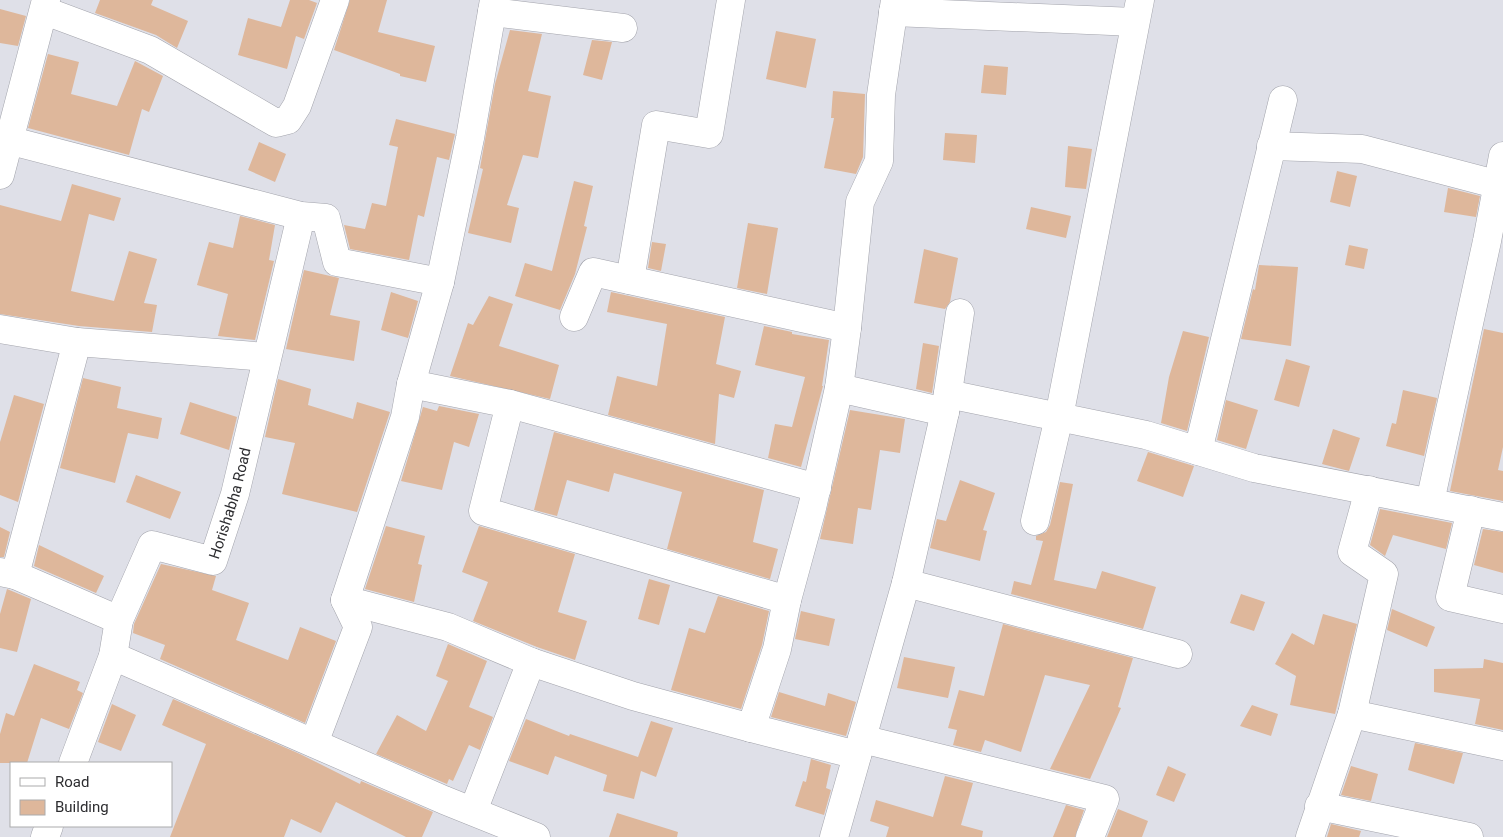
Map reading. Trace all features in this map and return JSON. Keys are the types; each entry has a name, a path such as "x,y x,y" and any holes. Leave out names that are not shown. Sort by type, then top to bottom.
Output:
{"street":[{"path":"0,175 5,139 46,5 150,50 276,123 288,120 297,106 335,0"},
{"path":"630,280 656,125 710,134 731,0"},
{"path":"314,743 358,627 345,600 405,417 411,384 440,282 470,138 493,6 623,28"},
{"path":"751,728 778,649 787,600 817,488 839,388 860,202 879,161 881,95 894,6 1138,11 1059,417 1034,521"},
{"path":"1198,451 1283,100"},
{"path":"5,139 301,216 326,218 337,262 440,282"},
{"path":"1271,146 1362,149 1500,186"},
{"path":"1430,502 1500,186 1503,156"},
{"name":"Horishabha Road","path":"73,762 113,656 119,620 152,545 213,561 235,494 301,216"},
{"path":"574,317 593,272 847,328"},
{"path":"834,837 906,583 947,403 960,313"},
{"path":"0,329 76,342 267,357"},
{"path":"76,342 7,574 119,620"},
{"path":"411,384 510,404 817,488"},
{"path":"839,388 1059,417 1146,435 1254,468 1503,517"},
{"path":"510,404 483,511 787,600"},
{"path":"1310,837 1319,806 1352,714 1384,574 1352,552 1369,490"},
{"path":"1471,510 1450,597 1503,609"},
{"path":"906,583 1178,654"},
{"path":"345,600 448,627 531,662 633,696 751,728 860,747 1105,799 1090,837"},
{"path":"113,656 536,837"},
{"path":"473,811 531,662"},
{"path":"1352,714 1503,746"},
{"path":"1319,806 1469,837"}],"building":[{"path":"100,0 153,0 151,5 188,21 177,48 156,35 95,13"},
{"path":"290,0 309,0 317,3 304,39 296,36 287,69 238,55 248,18 281,27"},
{"path":"350,0 387,0 378,32 435,46 426,82 400,76 400,74 334,50"},
{"path":"0,9 26,16 18,46 0,43"},
{"path":"510,30 542,34 528,91 551,96 538,158 523,155 507,205 519,208 511,243 468,233 483,169 480,168 495,84"},
{"path":"776,31 816,39 806,88 766,79"},
{"path":"592,40 612,42 602,80 583,75"},
{"path":"48,54 79,62 71,94 117,106 135,61 163,76 149,112 142,109 129,155 28,128"},
{"path":"984,65 1008,67 1006,95 981,93"},
{"path":"833,91 865,94 863,157 856,174 824,168 834,118 831,118"},
{"path":"396,119 455,134 449,160 437,157 424,217 418,215 409,260 350,249 344,225 365,229 372,203 386,206 398,147 389,145"},
{"path":"945,133 977,135 975,163 943,160"},
{"path":"259,142 286,154 275,182 248,170"},
{"path":"1068,146 1092,149 1086,189 1065,187"},
{"path":"1337,171 1357,176 1350,207 1330,202"},
{"path":"574,181 593,186 584,226 587,227 575,274 560,310 515,296 525,263 552,271"},
{"path":"72,184 121,198 114,221 89,214 71,291 114,301 129,251 157,259 144,303 157,305 152,332 79,326 0,314 0,205 61,221"},
{"path":"1448,188 1480,196 1476,217 1444,212"},
{"path":"1031,207 1071,216 1066,238 1026,229"},
{"path":"240,216 275,225 269,260 274,261 255,340 218,336 228,294 197,285 209,242 233,248"},
{"path":"748,223 778,228 767,294 737,288"},
{"path":"652,242 666,244 661,271 648,268"},
{"path":"1349,245 1368,249 1364,269 1345,265"},
{"path":"924,249 958,258 950,302 945,309 914,303"},
{"path":"1259,265 1298,267 1291,346 1241,339 1253,289 1255,290"},
{"path":"304,270 339,278 330,315 360,321 354,361 286,349"},
{"path":"391,292 418,301 408,338 381,330"},
{"path":"611,292 725,317 716,364 741,371 734,398 719,394 715,444 608,415 617,376 657,386 667,324 607,312"},
{"path":"489,296 513,304 499,346 559,365 550,399 450,376 468,323 473,325"},
{"path":"764,326 792,332 792,334 829,340 823,386 801,467 768,458 775,424 792,427 805,377 755,365"},
{"path":"1484,329 1503,333 1503,447 1498,470 1503,471 1503,501 1450,491"},
{"path":"1183,331 1209,337 1187,431 1161,423 1169,377"},
{"path":"923,343 939,346 932,393 916,389"},
{"path":"1286,359 1310,366 1299,407 1274,400"},
{"path":"83,378 121,387 117,408 162,418 158,439 128,433 115,483 60,468"},
{"path":"278,379 311,389 308,405 353,419 357,402 390,412 357,512 282,494 295,443 265,437"},
{"path":"1403,390 1437,398 1424,456 1386,446 1392,423 1396,424"},
{"path":"14,395 44,404 18,502 0,495 0,442"},
{"path":"1226,400 1258,410 1246,449 1217,440"},
{"path":"190,402 237,417 229,450 180,434"},
{"path":"439,406 479,414 469,447 454,442 442,490 401,481 423,407 437,411"},
{"path":"850,410 905,419 900,453 880,450 871,510 858,508 853,544 820,539"},
{"path":"1333,429 1360,438 1349,471 1322,464"},
{"path":"554,432 764,490 753,542 778,549 770,579 667,549 682,492 614,473 609,492 567,480 557,516 534,510"},
{"path":"1148,452 1194,466 1183,497 1137,481"},
{"path":"136,475 181,492 170,519 126,502"},
{"path":"960,480 995,493 983,530 987,531 980,561 930,548 937,519 946,521"},
{"path":"1060,482 1073,484 1054,580 1096,589 1102,571 1156,587 1143,629 1011,594 1014,581 1031,585 1043,541 1036,540 1036,536 1046,532 1050,525"},
{"path":"1380,509 1452,523 1446,549 1393,535 1385,556 1370,545"},
{"path":"386,526 425,536 418,564 422,565 414,602 365,589"},
{"path":"479,526 575,554 558,612 587,621 575,660 473,621 488,582 462,572"},
{"path":"0,527 10,532 4,557 0,557"},
{"path":"1483,529 1503,532 1503,573 1474,565"},
{"path":"39,545 104,576 96,593 34,566"},
{"path":"161,564 216,576 212,590 249,603 236,640 288,660 300,627 336,641 305,723 160,659 165,645 133,633 134,624"},
{"path":"649,579 670,585 659,625 638,619"},
{"path":"7,589 31,599 17,652 0,648 0,614"},
{"path":"1241,594 1265,602 1254,631 1230,623"},
{"path":"718,596 769,611 762,645 741,709 671,690 689,628 705,633"},
{"path":"1392,609 1435,627 1427,647 1387,630"},
{"path":"801,611 835,619 829,646 795,639"},
{"path":"1323,614 1357,624 1335,714 1290,705 1296,676 1275,664 1292,633 1314,645"},
{"path":"1003,624 1133,658 1118,707 1121,708 1090,779 1050,769 1090,685 1045,675 1021,752 985,740 981,752 953,745 957,730 948,728 959,690 984,696"},
{"path":"448,644 487,661 469,707 493,717 480,750 469,745 453,781 449,779 447,784 376,754 397,715 426,731 448,681 436,676"},
{"path":"904,657 955,667 948,698 897,688"},
{"path":"1484,659 1503,663 1503,730 1475,724 1480,699 1434,692 1434,669 1483,668"},
{"path":"34,664 80,682 77,690 83,693 69,729 41,718 27,762 0,763 0,734 6,713 14,716"},
{"path":"779,692 825,706 828,693 856,702 846,736 771,717"},
{"path":"173,699 300,754 360,784 361,781 433,812 422,837 406,837 336,802 321,833 291,819 284,837 170,837 206,744 162,725"},
{"path":"112,704 136,715 121,751 98,742"},
{"path":"1252,705 1278,714 1271,736 1240,726"},
{"path":"526,719 569,736 570,734 638,757 651,721 673,728 656,777 641,771 634,799 603,791 607,775 555,756 548,775 509,761"},
{"path":"1415,743 1463,753 1454,784 1408,770"},
{"path":"811,759 831,765 826,788 831,790 824,815 795,806 803,781 806,782"},
{"path":"1168,766 1186,774 1174,802 1156,795"},
{"path":"1351,766 1378,774 1371,801 1341,795"},
{"path":"945,776 973,783 961,825 983,831 982,837 886,837 889,827 870,821 876,800 933,817"},
{"path":"1066,805 1084,810 1075,837 1053,837"},
{"path":"1118,809 1148,821 1142,837 1107,837"},
{"path":"617,813 678,832 677,837 609,837"},
{"path":"1331,824 1361,831 1359,837 1327,837"}]}
